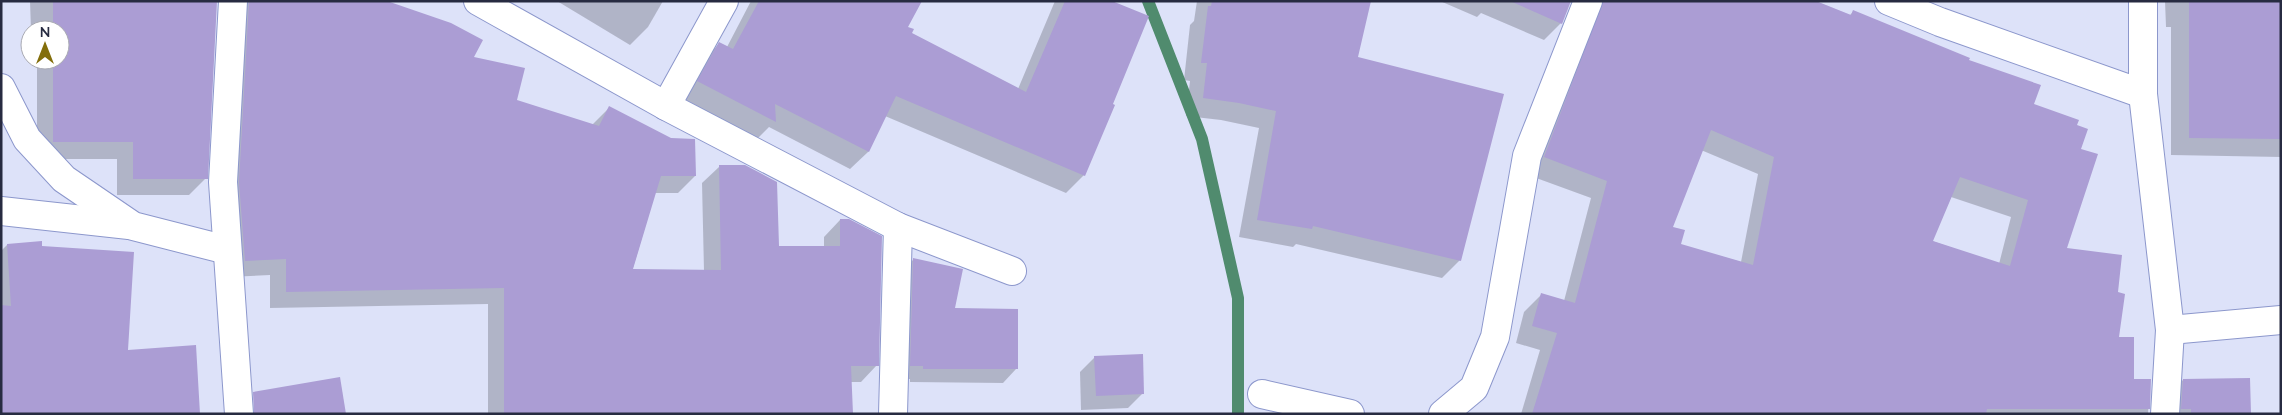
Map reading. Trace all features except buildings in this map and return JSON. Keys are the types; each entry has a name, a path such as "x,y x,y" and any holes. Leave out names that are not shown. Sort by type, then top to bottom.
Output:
{"street":[{"path":"233,1 223,182 239,414"},
{"path":"478,1 666,106 898,226 1012,271"},
{"path":"666,106 724,1"},
{"path":"1443,414 1474,388 1495,337 1527,156 1588,1"},
{"path":"1889,1 1940,22 2142,94"},
{"path":"2143,1 2142,94 2170,330 2165,414"},
{"path":"1,88 27,139 64,179 133,226"},
{"path":"1,211 133,226 227,250"},
{"path":"893,414 898,226"},
{"path":"2170,330 2281,320"},
{"path":"1262,394 1350,414"}],"waterway":[{"path":"1148,1 1202,139 1238,298 1238,414"}]}
